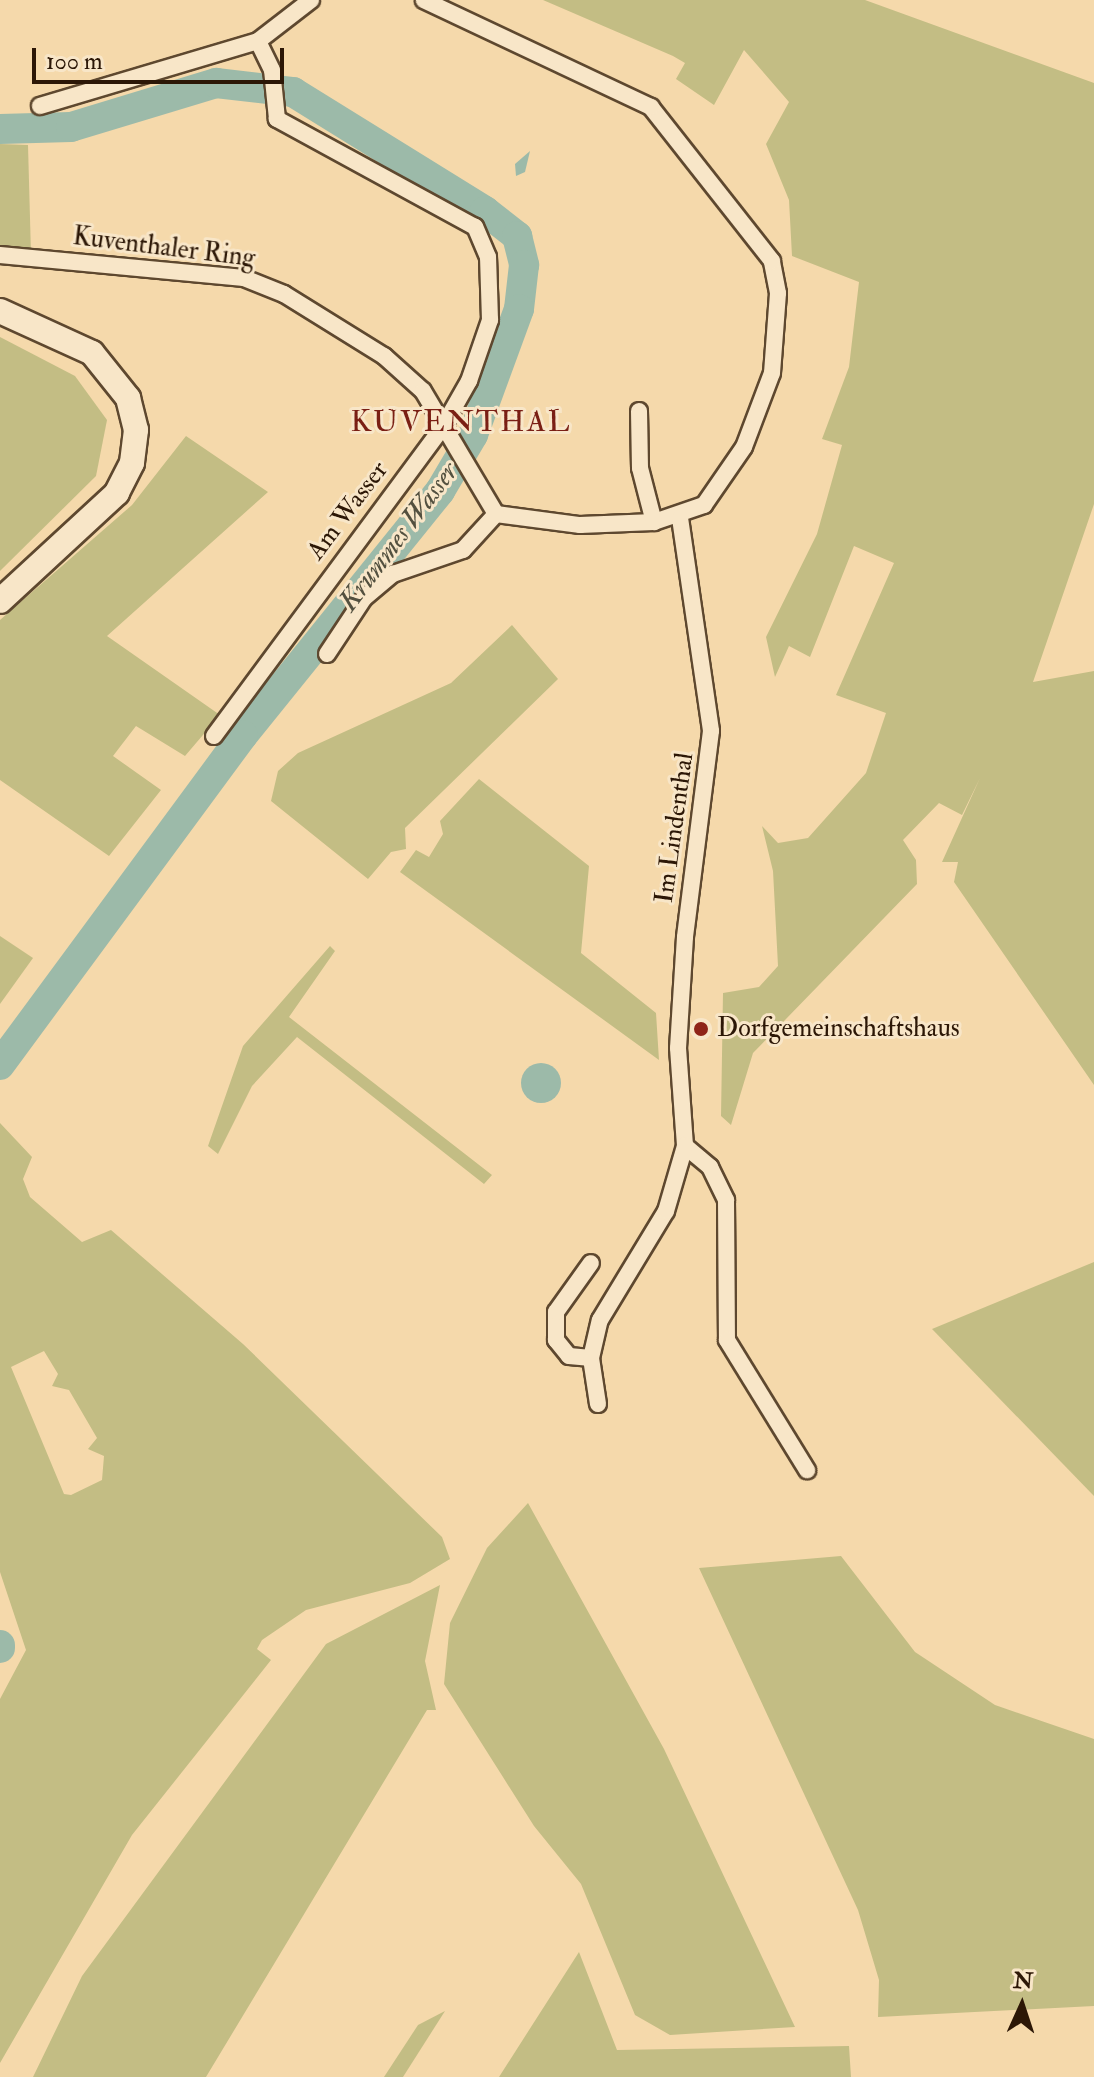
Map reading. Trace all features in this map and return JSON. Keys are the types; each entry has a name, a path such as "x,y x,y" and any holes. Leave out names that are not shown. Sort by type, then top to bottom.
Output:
{"street":[{"path":"40,106 258,41 311,0"},
{"path":"327,654 364,598 393,574 463,550 496,514 580,525 680,518 724,484 772,373 778,293 772,261 710,173 651,107 424,0"},
{"name":"Am Wasser","path":"214,736 444,425 469,381 490,320 483,241 460,214 277,119 272,70 258,41"},
{"name":"Kuventhaler Ring","path":"0,255 264,284 384,356 423,391 496,514"},
{"path":"0,311 92,353 128,398 136,430 132,463 117,493 0,601"},
{"path":"639,411 640,468 654,522"},
{"name":"Im Lindenthal","path":"680,518 711,731 685,937 678,1048 685,1146"},
{"path":"598,1404 591,1358 600,1320 666,1211 685,1146 710,1167 726,1200 727,1340 807,1470"},
{"path":"591,1263 556,1312 556,1340 569,1356 591,1358"}],"shaded area":[{"path":"543,0 865,0 1094,83 1094,504 1033,682 1094,671 1094,1085 954,882 958,862 942,862 980,778 962,815 939,803 903,840 916,860 917,884 753,1053 731,1125 721,1116 723,993 759,987 778,966 773,871 762,826 778,843 808,838 866,773 886,713 836,695 894,563 854,546 810,657 789,646 775,677 766,637 817,534 842,445 822,439 849,367 859,282 792,256 789,200 766,144 789,102 744,50 714,105 676,79 685,63"},
{"path":"0,144 28,145 31,255 0,254"},
{"path":"530,151 525,172 516,176 515,164"},
{"path":"0,337 75,376 107,420 96,476 0,571"},
{"path":"186,436 268,492 107,636 220,715 185,756 136,726 113,756 161,790 109,856 0,780 0,620 132,505"},
{"path":"512,625 558,679 405,828 406,849 391,852 368,879 271,801 278,771 298,753 451,683"},
{"path":"479,779 589,866 581,953 656,1013 659,1060 400,872 416,850 429,857 443,834 440,821"},
{"path":"0,936 33,958 0,1004"},
{"path":"330,946 335,951 289,1017 492,1175 484,1184 297,1037 252,1086 218,1154 208,1146 243,1046"},
{"path":"541,1063 555,1069 561,1083 555,1097 541,1103 527,1097 521,1083 527,1069"},
{"path":"0,1123 32,1157 23,1179 30,1197 82,1242 111,1230 243,1344 442,1537 450,1559 410,1583 306,1610 262,1640 257,1649 271,1660 132,1835 0,2063 0,1699 26,1650 0,1572","holes":["44,1351 58,1374 52,1386 69,1390 97,1438 88,1449 104,1456 102,1480 71,1495 64,1494 11,1367"]},
{"path":"1094,1262 1094,1496 932,1329"},
{"path":"528,1503 664,1749 795,2027 670,2035 635,2015 581,1884 534,1826 444,1684 450,1623 487,1548"},
{"path":"841,1556 915,1652 995,1705 1094,1739 1094,2006 878,2017 879,1980 858,1910 699,1568"},
{"path":"440,1585 425,1661 436,1710 427,1710 206,2077 33,2077 82,1976 326,1644"},
{"path":"579,1952 617,2050 849,2046 851,2077 499,2077"},
{"path":"445,2011 403,2077 384,2077 418,2025"}],"waterway":[{"name":"Krummes Wasser","path":"0,129 71,127 216,83 293,92 485,211 517,236 524,265 519,309 473,435 440,491 243,735 0,1065"}],"place":[{"name":"Dorfgemeinschaftshaus","path":"701,1029"}],"district":[{"name":"KUVENTHAL","path":"461,422"}]}
